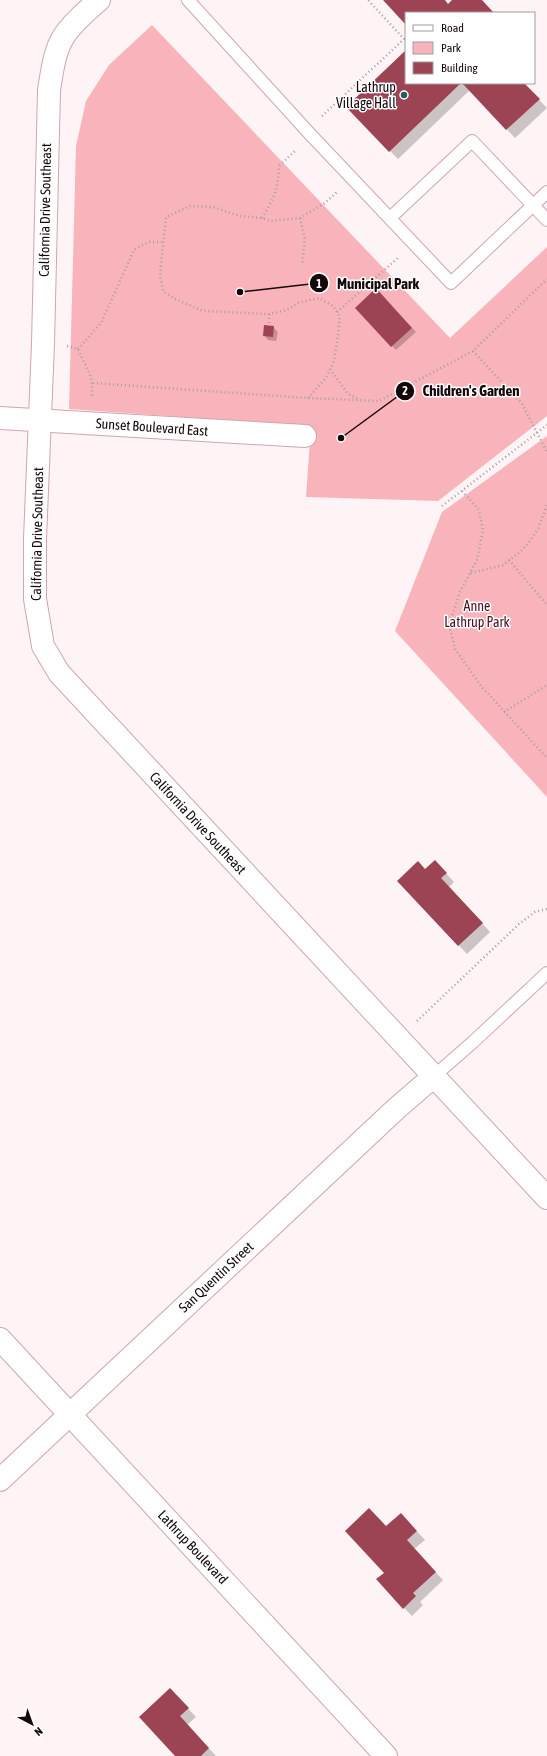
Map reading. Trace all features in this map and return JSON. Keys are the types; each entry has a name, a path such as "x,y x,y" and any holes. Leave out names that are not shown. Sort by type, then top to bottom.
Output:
{"street":[{"name":"California Drive Southeast","path":"99,0 63,36 55,58 49,90 35,599 43,646 59,673 547,1198"},
{"name":"Sunset Boulevard East","path":"0,418 305,436"},
{"name":"San Quentin Street","path":"0,1480 397,1108 433,1077"},
{"name":"Lathrup Boulevard","path":"0,1339 386,1756"}],"lane":[{"path":"188,0 309,132 451,283 547,192"},
{"path":"390,218 472,141 547,220"},
{"path":"433,1077 547,973"}],"path":[{"path":"319,119 404,39 368,0"},
{"path":"262,218 275,194 278,185 280,166 298,148"},
{"path":"308,398 326,378 334,361 340,318 333,306 319,298 298,303 287,310 269,314 203,311 175,299 163,291 160,275 166,217 190,206 212,208 240,216 262,218 271,221 300,218 325,203 342,188"},
{"path":"300,218 305,239 302,264"},
{"path":"78,349 101,323 134,250 148,242 164,242"},
{"path":"337,312 387,268"},
{"path":"93,383 308,398 379,401 473,351 547,279"},
{"path":"269,314 269,323"},
{"path":"61,345 78,349 91,374 93,383 91,403"},
{"path":"473,351 522,404 547,452"},
{"path":"330,369 348,394 362,401"},
{"path":"442,506 547,425"},
{"path":"462,491 478,510 483,530 478,560 460,592 449,625 455,649 480,686 547,758"},
{"path":"470,573 503,565 520,552 538,528 547,505"},
{"path":"509,560 547,605"},
{"path":"504,712 547,686"},
{"path":"414,1025 519,924 535,912 547,909"}],"green space":[{"path":"152,25 450,338 547,247 547,416 438,501 306,497 311,426 69,409 76,146 86,101 109,65"},
{"name":"Anne Lathrup Park","path":"547,436 547,797 395,631 442,512"}],"building":[{"path":"383,0 445,0 448,4 452,0 482,0 493,12 405,12 405,24"},
{"name":"Lathrup Village Hall","path":"405,51 405,84 460,84 389,152 346,107"},
{"path":"463,84 525,84 540,99 506,130"},
{"path":"376,288 412,328 391,347 355,308"},
{"path":"264,325 274,326 273,337 263,336"},
{"path":"435,860 447,873 441,878 483,923 458,946 397,881 418,861 425,869"},
{"path":"369,1508 386,1526 401,1513 417,1531 407,1540 436,1572 413,1593 416,1596 403,1609 376,1579 384,1573 345,1531"},
{"path":"170,1688 189,1708 180,1716 209,1748 201,1756 175,1756 139,1717"}],"place":[{"name":"Lathrup Village Hall","path":"404,95"},
{"name":"Municipal Park","path":"240,292"},
{"name":"Children's Garden","path":"341,438"}]}
